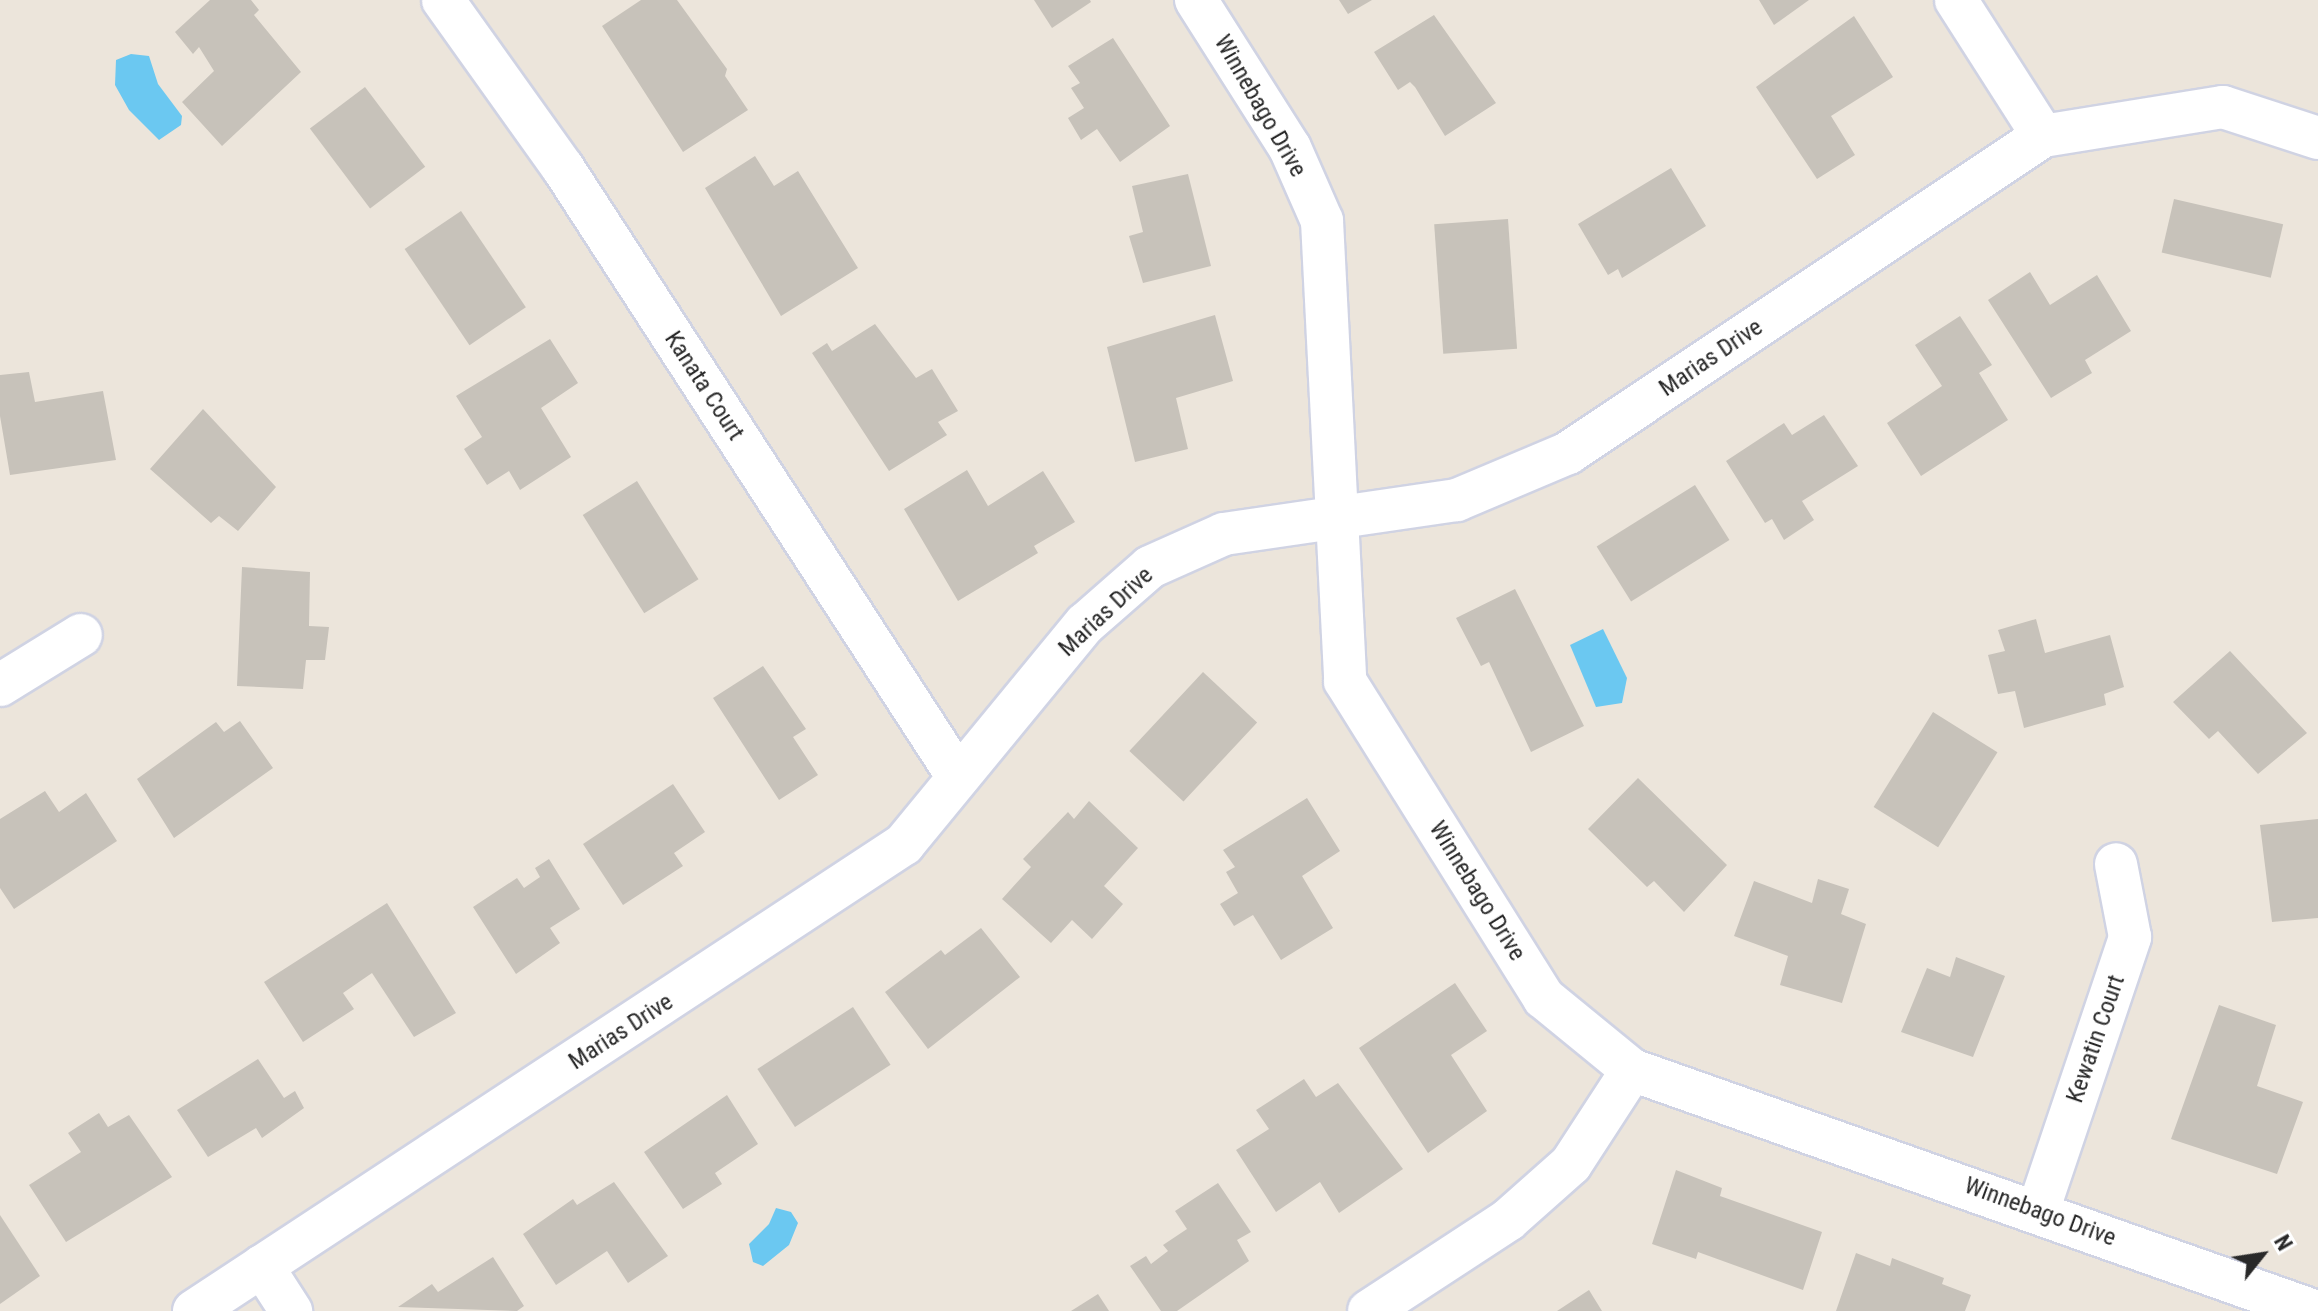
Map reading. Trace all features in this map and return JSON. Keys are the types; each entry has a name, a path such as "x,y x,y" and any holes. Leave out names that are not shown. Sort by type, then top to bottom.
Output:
{"street":[{"name":"Kanata Court","path":"443,0 563,168 958,777"},
{"name":"Winnebago Drive","path":"1196,0 1290,148 1322,221 1345,681 1544,998 1632,1070 2038,1211 2239,1299 2314,1311"},
{"path":"1956,0 2043,136"},
{"name":"Marias Drive","path":"194,1311 848,884 904,844 1085,624 1150,567 1224,534 1457,500 1568,453 2043,136 2223,107 2318,138"},
{"path":"0,685 81,635"},
{"name":"Kewatin Court","path":"2038,1211 2130,937 2116,864"},
{"path":"1369,1311 1508,1220 1571,1164 1632,1070"},
{"path":"262,1266 291,1311"}],"water":[{"path":"131,54 149,56 158,84 182,116 181,125 159,140 129,110 115,85 116,60"},
{"path":"1603,629 1627,678 1622,703 1596,707 1570,645"},
{"path":"776,1208 791,1212 798,1223 789,1245 763,1266 753,1262 749,1244 769,1224"}],"building":[{"path":"210,0 251,0 259,10 254,15 301,72 222,146 182,102 214,71 199,47 193,54 175,32"},
{"path":"641,0 677,0 727,69 725,76 748,110 683,152 602,26"},
{"path":"1034,0 1090,0 1091,2 1052,28"},
{"path":"1339,0 1372,0 1348,14"},
{"path":"1759,0 1809,0 1774,25"},
{"path":"1434,15 1496,103 1445,136 1415,87 1410,82 1398,90 1374,52"},
{"path":"1854,16 1893,77 1831,116 1855,155 1817,179 1756,87"},
{"path":"1113,38 1170,126 1120,162 1097,129 1081,140 1068,118 1084,108 1071,88 1080,83 1068,66"},
{"path":"365,87 425,167 370,208 310,129"},
{"path":"755,156 774,186 798,171 858,268 781,316 705,188"},
{"path":"1671,168 1706,226 1622,278 1618,269 1608,275 1578,224"},
{"path":"1188,174 1211,266 1143,283 1129,236 1143,232 1132,186"},
{"path":"2174,199 2283,224 2271,278 2162,253"},
{"path":"461,211 526,307 469,345 405,249"},
{"path":"1508,219 1517,349 1443,354 1434,224"},
{"path":"2030,272 2050,305 2097,275 2131,331 2085,360 2092,373 2051,398 1988,300"},
{"path":"1215,315 1233,381 1176,398 1188,449 1135,462 1107,347"},
{"path":"1960,316 1992,365 1979,373 2008,420 1921,476 1887,423 1942,386 1915,345"},
{"path":"875,324 916,378 932,369 958,411 938,422 947,435 889,471 812,353 827,343 832,351"},
{"path":"550,339 578,383 541,408 571,457 520,490 509,471 487,485 464,449 482,437 456,396"},
{"path":"29,372 35,402 103,391 116,460 10,475 0,416 0,375"},
{"path":"203,409 276,487 238,531 219,516 211,523 150,469"},
{"path":"1824,415 1858,466 1802,501 1814,520 1784,540 1772,519 1765,523 1726,461 1784,423 1792,435"},
{"path":"967,470 988,506 1043,471 1075,522 1034,546 1038,553 958,601 904,509"},
{"path":"637,481 698,579 644,613 583,515"},
{"path":"1695,485 1729,540 1631,602 1597,546"},
{"path":"242,567 310,572 309,626 329,627 325,660 306,660 303,689 237,686"},
{"path":"1515,589 1584,726 1531,752 1489,662 1481,666 1456,618"},
{"path":"2036,619 2045,653 2110,635 2124,687 2104,694 2106,705 2024,728 2015,691 1998,694 1988,655 2005,651 1998,630"},
{"path":"2230,651 2307,733 2258,774 2218,731 2209,739 2173,702"},
{"path":"763,666 806,729 793,737 818,775 779,800 713,698"},
{"path":"1203,672 1257,722 1183,801 1129,751"},
{"path":"1933,712 1997,752 1938,847 1874,807"},
{"path":"240,721 273,768 174,838 137,779 216,722 224,732"},
{"path":"1638,778 1727,865 1684,912 1654,881 1647,887 1588,829"},
{"path":"673,784 705,832 674,853 683,866 623,905 583,844"},
{"path":"45,791 59,812 86,793 117,841 14,909 0,888 0,819"},
{"path":"1307,798 1340,851 1302,876 1333,928 1281,960 1253,915 1234,926 1220,904 1238,893 1226,872 1235,867 1223,850"},
{"path":"1089,801 1138,848 1104,886 1123,904 1092,939 1072,920 1051,943 1002,899 1031,867 1023,859 1068,812 1074,819"},
{"path":"2318,819 2318,918 2272,922 2260,825"},
{"path":"549,859 580,909 550,928 560,943 516,974 473,907 517,878 524,888 540,877 535,868"},
{"path":"1818,879 1849,889 1841,914 1866,924 1842,1003 1780,985 1788,956 1734,936 1754,881 1812,903"},
{"path":"387,903 456,1013 414,1037 372,973 343,993 354,1009 303,1042 264,982"},
{"path":"981,928 1020,977 928,1049 885,992 941,950 945,955"},
{"path":"1956,957 2005,976 1973,1057 1901,1032 1927,968 1950,977"},
{"path":"1455,983 1487,1031 1451,1055 1487,1111 1428,1153 1359,1048"},
{"path":"2219,1005 2276,1025 2257,1086 2303,1102 2277,1174 2171,1139"},
{"path":"853,1007 891,1065 795,1127 757,1069"},
{"path":"258,1059 284,1098 295,1091 304,1108 262,1138 256,1128 208,1157 177,1110"},
{"path":"1304,1079 1316,1097 1338,1083 1403,1169 1339,1213 1320,1182 1276,1212 1236,1150 1269,1129 1256,1110"},
{"path":"727,1095 758,1144 715,1173 722,1184 683,1209 644,1152"},
{"path":"99,1113 108,1127 129,1115 172,1177 66,1242 29,1185 81,1152 68,1133"},
{"path":"1676,1170 1722,1188 1720,1196 1822,1232 1803,1290 1698,1252 1696,1259 1652,1244"},
{"path":"614,1182 668,1256 628,1283 607,1251 556,1285 523,1234 573,1199 577,1205"},
{"path":"1218,1183 1251,1232 1237,1240 1249,1261 1177,1311 1161,1311 1130,1266 1146,1256 1151,1264 1168,1251 1163,1245 1187,1229 1175,1211"},
{"path":"0,1215 40,1276 0,1304"},
{"path":"1856,1253 1890,1266 1892,1258 1944,1278 1942,1284 1971,1295 1965,1311 1836,1311"},
{"path":"493,1257 524,1306 517,1311 398,1307 432,1284 438,1292"},
{"path":"1589,1290 1602,1311 1557,1311"},
{"path":"1098,1294 1109,1311 1071,1311"}]}
